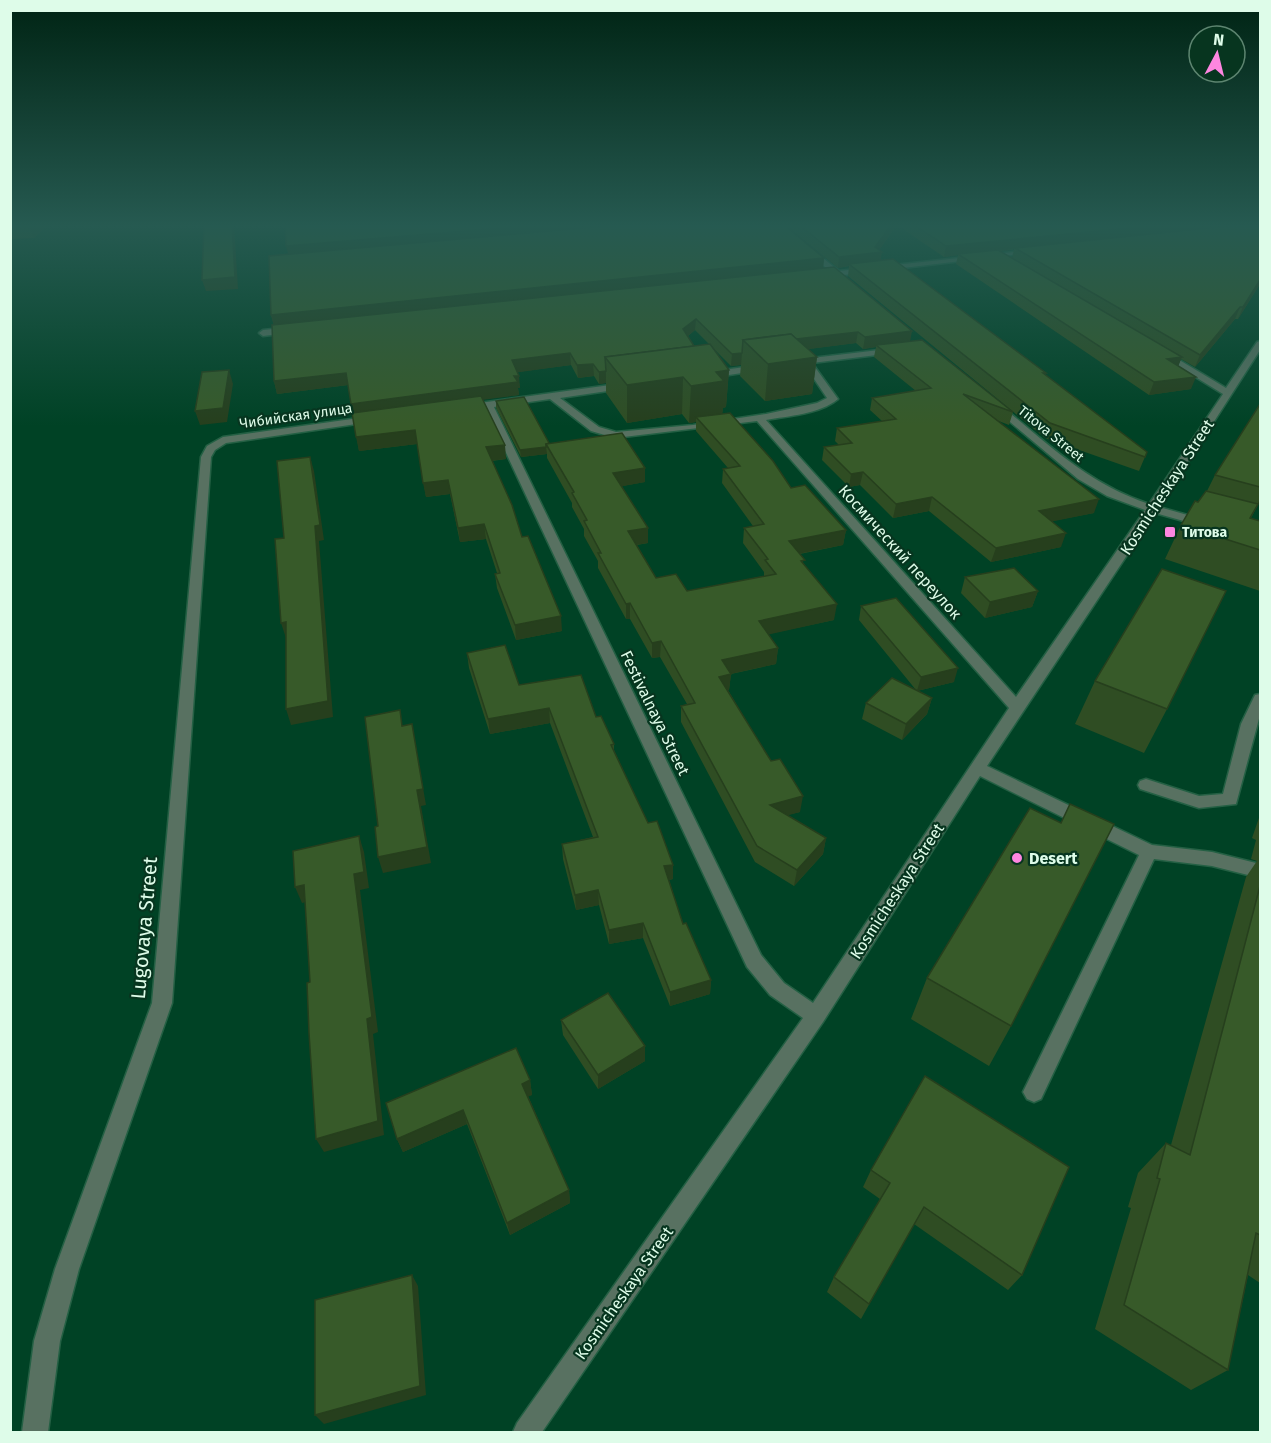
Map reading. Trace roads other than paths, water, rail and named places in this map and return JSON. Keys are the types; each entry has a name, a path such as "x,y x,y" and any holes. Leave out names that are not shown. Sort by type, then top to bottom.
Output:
{"street":[{"path":"263,333 298,329"},
{"name":"Kosmicheskaya Street","path":"526,1432 816,1016 1017,707 1153,510 1260,344"},
{"path":"783,364 899,349"},
{"path":"1158,352 1228,393"},
{"path":"552,396 595,429 615,435 759,418 821,406 833,399 806,361"},
{"path":"702,376 772,366"},
{"path":"453,409 633,385"},
{"name":"Titova Street","path":"987,399 1088,481 1110,494 1153,510 1218,526"},
{"name":"Festivalnaya Street","path":"488,405 754,961 777,989 816,1016"},
{"name":"Чибийская улица","path":"211,447 223,440 240,436 382,418"},
{"name":"Космический переулок","path":"759,418 1017,707"},
{"name":"Lugovaya Street","path":"35,1432 47,1341 67,1269 162,1003 206,457 211,447"},
{"path":"1146,785 1199,802 1230,800 1249,724 1260,699"},
{"path":"977,768 1149,852 1212,859 1260,871"},
{"path":"1034,1092 1149,852"}],"place":[{"name":"Титова","path":"1170,532"},
{"name":"Desert","path":"1017,858"}]}
